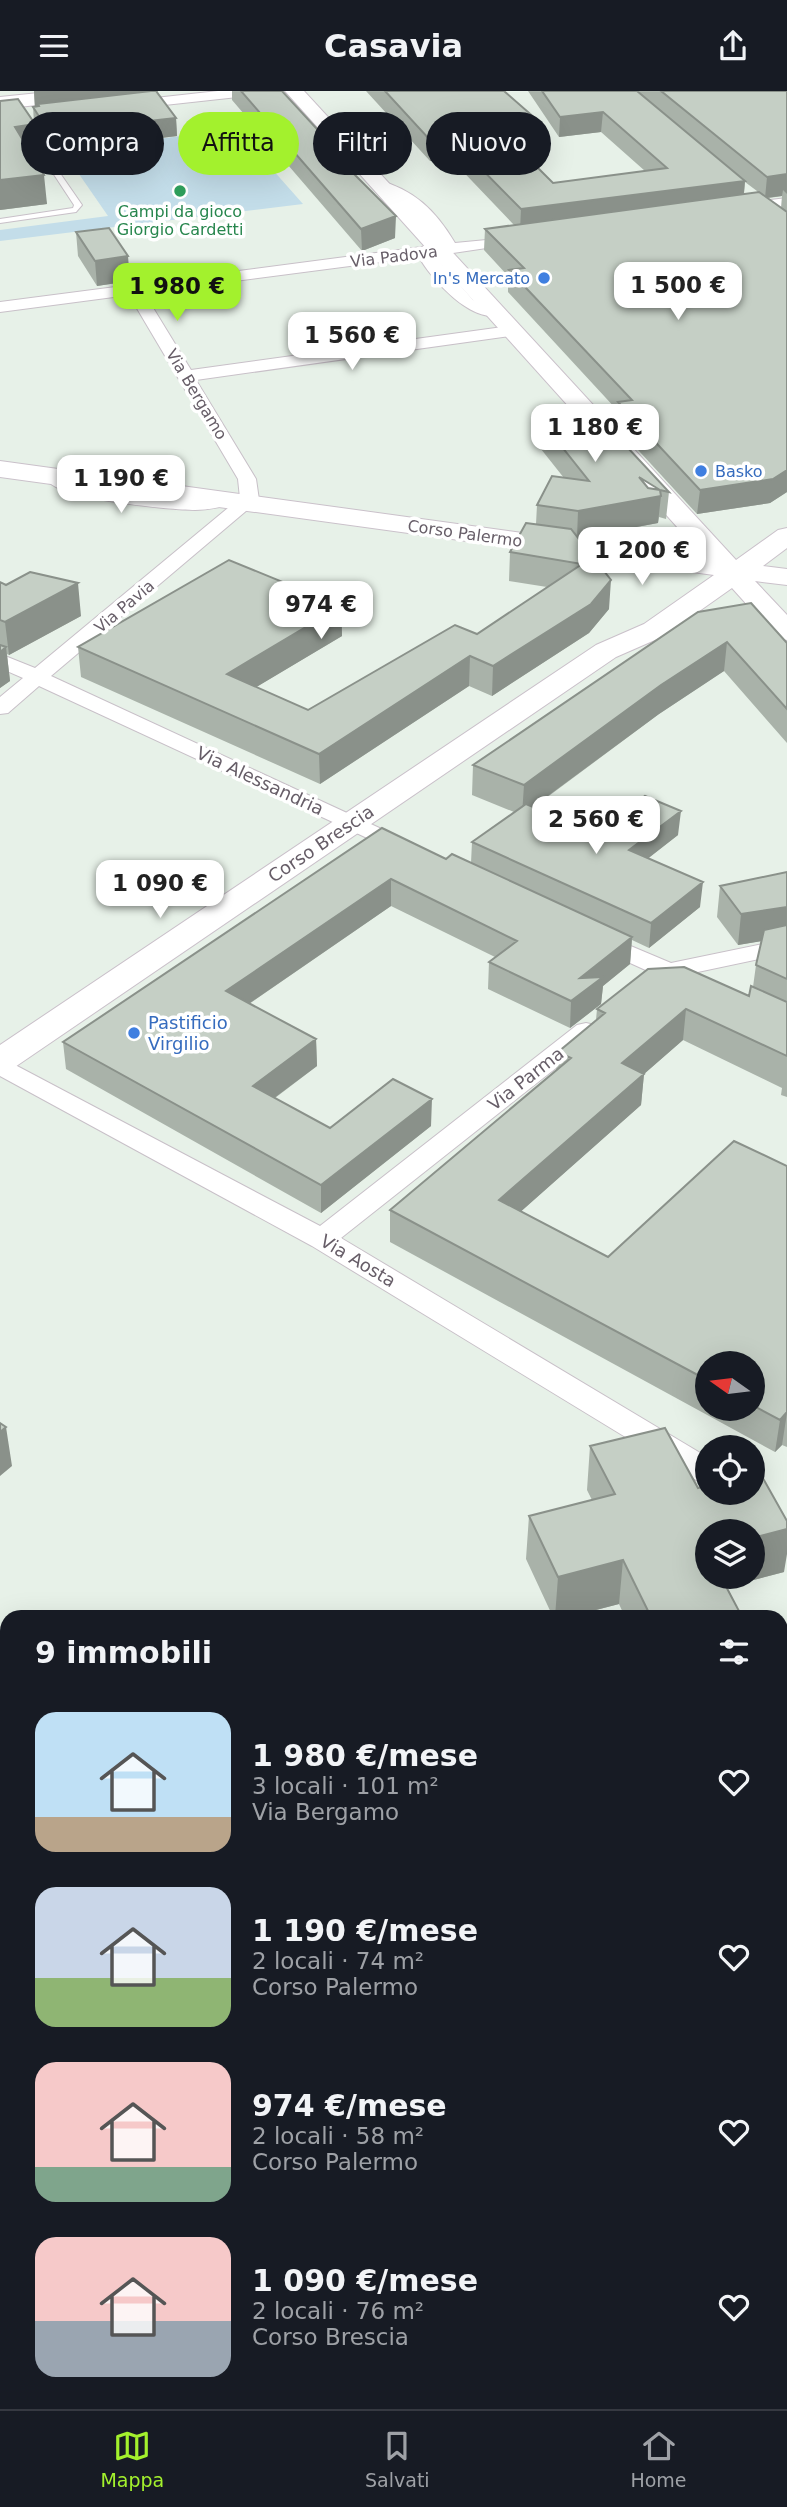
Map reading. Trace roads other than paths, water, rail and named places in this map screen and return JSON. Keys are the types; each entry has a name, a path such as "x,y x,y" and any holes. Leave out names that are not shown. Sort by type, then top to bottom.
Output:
{"main road":[{"path":"294,91 787,632"},
{"path":"17,114 114,99"},
{"name":"Corso Palermo","path":"0,469 787,577"},
{"name":"Corso Brescia","path":"0,1063 606,651 654,630 787,518"},
{"name":"Corso Brescia","path":"727,569 787,536"}],"street":[{"path":"184,99 224,91"},
{"path":"114,99 184,99 256,91"},
{"path":"746,194 777,219"},
{"path":"727,211 787,203"},
{"name":"Via Padova","path":"0,307 543,236"},
{"name":"Via Bergamo","path":"134,290 188,376 247,479 237,501"},
{"path":"188,376 510,331"},
{"name":"Via Pavia","path":"0,708 40,677 237,501"},
{"name":"Via Alessandria","path":"0,660 430,861"},
{"path":"578,930 715,992"},
{"path":"640,989 664,970 787,946"},
{"name":"Via Parma","path":"322,1239 608,1014"},
{"name":"Via Aosta","path":"0,1063 322,1239 695,1465"}],"lane":[{"path":"0,221 62,213 76,210 78,205 17,114"}],"place":[{"name":"Campi da gioco Giorgio Cardetti","path":"180,191"},
{"name":"In's Mercato","path":"544,278"},
{"name":"Basko","path":"701,471"},
{"name":"Pastificio Virgilio","path":"134,1033"}]}
